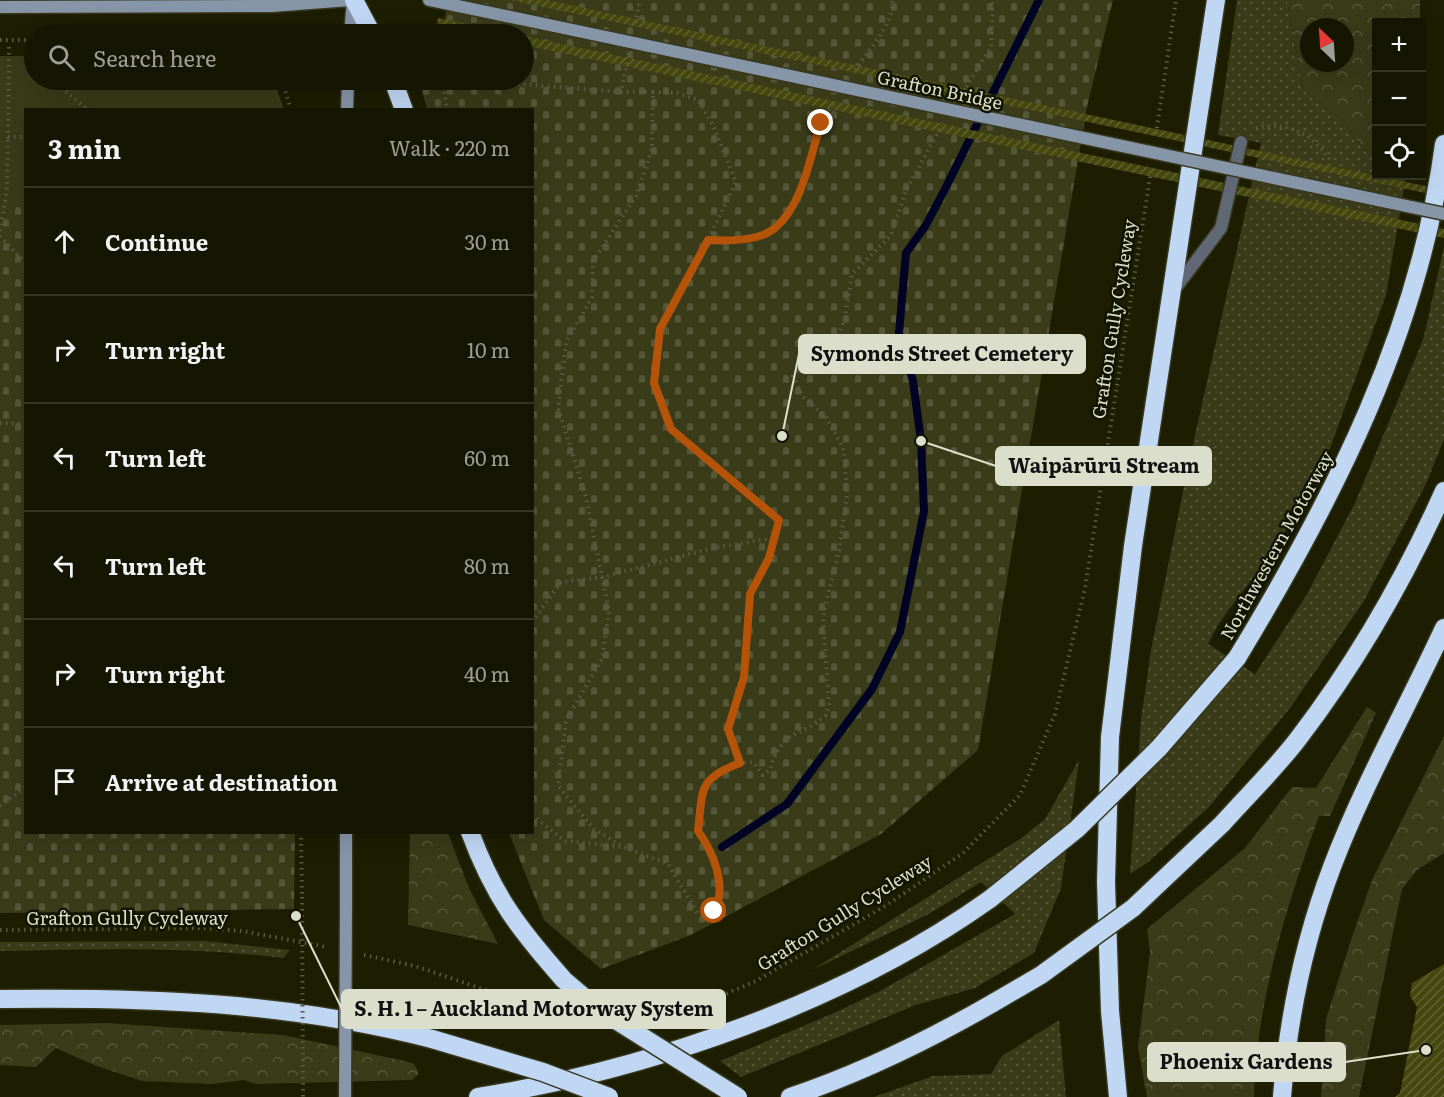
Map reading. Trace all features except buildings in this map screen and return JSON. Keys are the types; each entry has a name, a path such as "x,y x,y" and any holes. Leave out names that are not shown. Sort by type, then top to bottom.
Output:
{"highway":[{"path":"352,0 366,24"},
{"path":"1118,1097 1110,1011 1106,882 1110,737 1133,546 1169,296 1216,0"},
{"path":"397,90 403,108"},
{"name":"Northwestern Motorway","path":"478,1097 593,1074 696,1044 841,985 946,930 990,899 1085,821 1159,748 1237,658 1300,552 1368,417 1423,255 1444,144"},
{"path":"790,1097 846,1078 938,1035 1050,969 1132,908 1222,824 1298,740 1364,642 1420,545 1444,491"},
{"path":"1282,1097 1292,1009 1309,938 1332,867 1375,770 1444,628"},
{"path":"471,834 497,896 524,934 564,980 598,1009 738,1097"},
{"path":"0,999 96,998 220,1002 291,1011 432,1039 543,1072 609,1097"}],"main road":[{"path":"0,7 272,6 352,0 351,24"},
{"name":"Grafton Bridge","path":"429,0 1444,214"},
{"path":"347,108 348,90"},
{"path":"345,1097 346,834"}],"lane":[{"path":"1169,296 1221,228 1241,142"}],"path":[{"path":"633,34 640,0"},
{"path":"852,75 884,26 893,7 892,0"},
{"path":"960,97 991,47 993,5 990,0"},
{"path":"1156,136 1176,0"},
{"path":"0,39 24,40"},
{"path":"0,231 7,188 9,47"},
{"path":"621,92 628,57"},
{"path":"534,85 621,92 677,93 698,100 713,125 736,182 660,329 654,383 671,429 779,520 769,558 750,594 744,677 728,729 740,763"},
{"path":"64,90 86,108"},
{"path":"285,90 290,108"},
{"path":"444,90 447,108"},
{"path":"653,92 652,149 636,196 592,261 591,297 566,342 558,408 585,493 609,611 602,659 566,720 558,786 594,829 623,847 668,864 698,914 714,911 720,897 713,852 698,831 704,786 717,772 740,763 753,762 763,775 770,770 775,751 787,738 826,715 829,704 823,616 839,550 847,495 844,450 826,417 803,397 793,376 805,362 834,350 845,317 852,274 891,235 907,188 941,127"},
{"path":"708,240 737,241 774,229 794,206 821,123 840,94"},
{"path":"1241,142 1249,130 1263,127 1285,127 1314,139 1331,162"},
{"path":"8,138 24,137"},
{"name":"Grafton Gully Cycleway","path":"638,1011 723,995 756,981 887,905 963,853 1020,795 1055,714 1085,588 1151,170"},
{"path":"0,236 24,262"},
{"path":"0,423 24,424"},
{"path":"534,619 561,582 603,577 713,548 774,538"},
{"path":"0,806 24,788"},
{"path":"534,817 565,841 623,847"},
{"path":"301,834 303,1097"},
{"name":"Grafton Gully Cycleway","path":"0,930 200,928 266,934 338,950"},
{"path":"360,954 415,966 512,999 573,1013"}],"green space":[{"path":"449,0 1113,0 1087,107 978,750 881,834 691,935 601,969 544,920 509,834 534,834 534,108 427,108 422,90 534,90 534,24 443,24"},
{"path":"1237,0 1287,0 1303,89 1345,123 1364,150 1372,148 1372,180 1405,180 1386,295 1322,470 1276,547 1219,623 1208,644 1255,674 1306,596 1355,503 1423,340 1444,247 1444,439 1426,484 1364,601 1290,708 1209,807 1147,863 1130,874 1141,720 1151,650 1190,457 1261,143 1218,135"},
{"path":"1287,0 1420,0 1420,18 1372,18 1372,148 1364,150 1345,123 1303,89"},
{"path":"0,56 24,56 24,90 277,90 284,108 24,108 24,202 0,202"},
{"path":"0,202 24,202 24,834 295,834 294,909 0,913"},
{"path":"1367,707 1376,713 1330,816 1319,816 1295,885 1275,954 1261,1025 1254,1097 1147,1097 1138,1048 1150,952 1147,929 1245,848 1292,787 1316,788"},
{"path":"1444,736 1444,853 1417,870 1402,889 1359,1097 1321,1097 1326,1019 1350,943 1372,880"},
{"path":"1079,760 1061,888 1034,953 975,988 916,1005 741,1077 720,1061 880,991 1015,914 981,882 929,914 812,970 1020,839 1045,819"},
{"path":"410,834 448,834 469,888 498,944 408,925"},
{"path":"204,941 290,950 283,958 177,950 0,951 0,942"},
{"path":"1059,1020 1066,1097 874,1097 933,1076 991,1074 1002,1056"},
{"path":"108,1023 283,1035 405,1061 414,1064 419,1073 412,1080 256,1084 244,1080 212,1084 142,1081 94,1065 56,1048 36,1067 0,1065 0,1025"}],"waterway":[{"path":"722,847 787,804 872,689 900,632 924,511 921,441 913,381 899,333 906,253 926,225 945,189 1039,0"}],"place":[{"name":"Symonds Street Cemetery","path":"782,436"},
{"name":"Waipārūrū Stream","path":"921,441"},
{"name":"S. H. 1 – Auckland Motorway System","path":"296,916"},
{"name":"Phoenix Gardens","path":"1426,1050"}],"route":[{"path":"714,911 720,897 713,852 698,831 704,786 717,772 740,763 728,729 744,677 750,594 769,558 779,520 671,429 654,383 660,329 708,240 737,241 774,229 794,206 821,123"}]}
